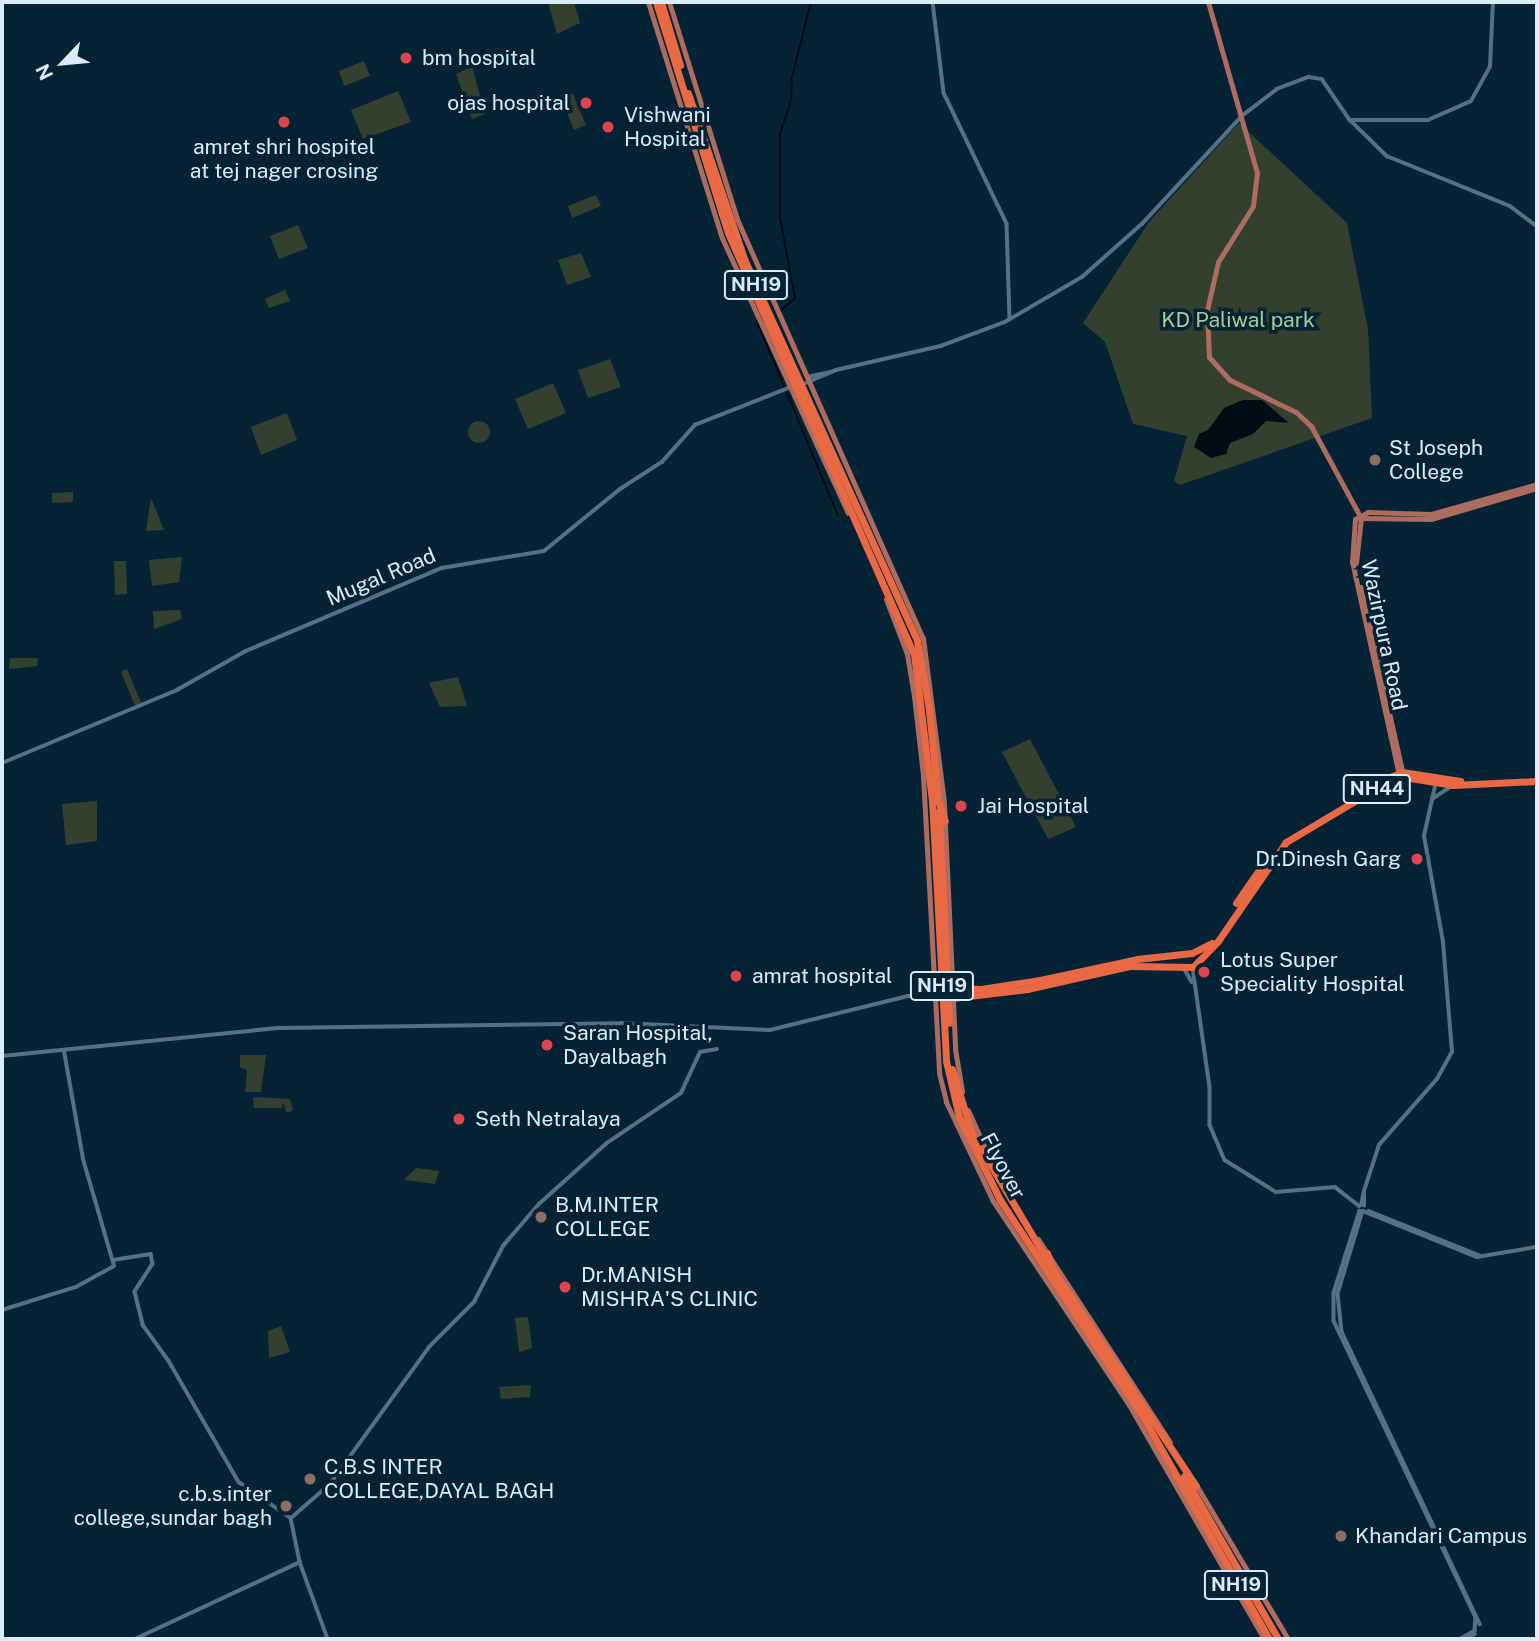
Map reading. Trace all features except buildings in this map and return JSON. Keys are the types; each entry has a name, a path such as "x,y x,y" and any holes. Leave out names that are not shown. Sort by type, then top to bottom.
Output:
{"highway":[{"name":"NH19","path":"656,2 715,191"},
{"name":"NH19","path":"665,2 666,17 715,191"},
{"name":"Flyover","path":"715,191 913,641 935,800 947,1074 959,1117 981,1165 1024,1239 1143,1417 1183,1495 1269,1639"},
{"name":"NH44","path":"1192,954 1213,942 1280,842 1387,777 1412,772 1465,781 1537,779"},
{"name":"NH44","path":"1195,966 1286,842 1401,775 1453,785 1537,779"},
{"name":"Flyover","path":"935,800 942,820 950,1060 962,1110 982,1156 1053,1270"},
{"path":"952,988 997,988 1169,955 1192,954 1195,966 1130,966 1027,989 952,998"},
{"path":"1169,955 1169,966"},
{"path":"1048,1253 1053,1270"},
{"name":"NH19","path":"1053,1270 1177,1463 1219,1542 1278,1639"},
{"path":"1177,1463 1196,1486"}],"main road":[{"path":"648,2 710,206 787,388 907,654 923,775 939,1073 966,1151 993,1201 1129,1405 1264,1639"},
{"path":"665,2 737,219 806,380 923,638 942,820 953,1014 961,1087 991,1162 1196,1486 1288,1639"},
{"path":"1208,2 1257,173 1253,206 1217,261 1207,310 1209,357 1230,380 1296,412 1311,426 1360,516 1431,519 1537,486"},
{"name":"Wazirpura Road","path":"1360,516 1355,560 1401,775"},
{"path":"1387,777 1396,756 1412,772"},
{"path":"933,976 951,976"},
{"path":"935,1014 953,1014"}],"street":[{"path":"933,2 944,93 1007,224 1010,319"},
{"path":"1350,120 1428,120 1471,102 1490,67 1493,2"},
{"name":"Mugal Road","path":"2,763 177,690 246,651 442,568 544,551 620,489 662,462 695,425 806,380 941,346 1010,319 1089,272 1142,223 1242,116 1277,89 1316,76 1350,120"},
{"path":"1350,120 1393,159 1510,206 1537,226"},
{"path":"1436,782 1424,836 1443,942 1452,1052 1437,1079 1388,1130 1364,1191 1362,1208 1338,1290 1338,1319 1479,1616 1479,1628 1467,1639"},
{"path":"1431,801 1453,785"},
{"path":"1195,966 1193,984 1210,1087 1210,1125 1225,1160 1276,1192 1335,1187 1362,1208 1480,1256 1537,1247"},
{"path":"1184,968 1193,984"},
{"path":"2,1056 287,1028 621,1023 770,1030 908,996 934,997"},
{"path":"291,1518 330,1484 429,1347 474,1302 503,1246 539,1204 607,1143 681,1093 700,1052 717,1049"},
{"path":"2,1310 87,1283 109,1272 113,1260 83,1159 64,1051"},
{"path":"1362,1208 1336,1285 1334,1321 1476,1617 1477,1629 1461,1639"},
{"path":"113,1260 150,1254 153,1265 135,1292 143,1325 170,1361 239,1482 291,1518 300,1562 328,1639"},
{"path":"135,1639 300,1562"}],"green space":[{"path":"548,2 574,2 580,23 557,34"},
{"path":"364,61 370,76 344,86 339,71"},
{"path":"472,66 485,114 472,119 456,74"},
{"path":"398,91 411,122 363,139 351,110"},
{"path":"573,94 586,125 574,130 560,96"},
{"name":"KD Paliwal park","path":"1239,123 1347,223 1368,329 1372,418 1180,485 1174,481 1187,436 1133,424 1105,342 1083,323 1149,222"},
{"path":"596,195 601,206 572,218 568,206"},
{"path":"298,225 308,248 279,259 270,236"},
{"path":"581,253 591,277 567,285 558,260"},
{"path":"285,290 290,301 269,308 265,299"},
{"path":"610,359 621,387 588,398 578,370"},
{"path":"553,383 566,413 528,429 515,399"},
{"path":"287,413 297,440 261,455 251,427"},
{"path":"479,421 487,424 490,432 487,440 479,443 471,440 468,432 471,424"},
{"path":"73,492 73,502 52,503 52,493"},
{"path":"151,498 164,530 146,531"},
{"path":"182,557 179,582 152,586 149,560"},
{"path":"114,561 126,561 127,594 115,595"},
{"path":"180,610 182,619 154,629 153,611"},
{"path":"10,658 38,658 37,666 9,669"},
{"path":"127,669 141,703 135,706 121,672"},
{"path":"458,677 467,706 440,707 429,683"},
{"path":"1030,739 1076,827 1048,839 1002,752"},
{"path":"97,801 97,841 66,845 62,804"},
{"path":"240,1055 266,1055 261,1092 245,1092 247,1070 240,1067"},
{"path":"253,1097 290,1099 293,1110 287,1113 283,1102 282,1108 254,1108"},
{"path":"416,1168 439,1171 435,1184 404,1180"},
{"path":"528,1317 532,1348 519,1352 515,1318"},
{"path":"281,1326 290,1352 269,1358 268,1331"},
{"path":"531,1385 530,1397 501,1399 499,1387"}],"shaded area":[{"path":"1243,400 1262,400 1289,423 1266,421 1253,434 1230,443 1226,454 1211,458 1194,447 1199,434 1208,430 1224,408"}],"waterway":[{"path":"780,311 795,298 780,218 780,134 791,100 792,77 811,2"},
{"path":"757,321 838,516"}],"place":[{"name":"bm hospital","path":"406,58"},
{"name":"ojas hospital","path":"586,103"},
{"name":"amret shri hospitel at tej nager crosing","path":"284,122"},
{"name":"Vishwani Hospital","path":"608,127"},
{"name":"St Joseph College","path":"1375,460"},
{"name":"Jai Hospital","path":"961,806"},
{"name":"Dr.Dinesh Garg","path":"1417,859"},
{"name":"Lotus Super Speciality Hospital","path":"1204,972"},
{"name":"amrat hospital","path":"736,976"},
{"name":"Saran Hospital, Dayalbagh","path":"547,1045"},
{"name":"Seth Netralaya","path":"459,1119"},
{"name":"B.M.INTER COLLEGE","path":"541,1217"},
{"name":"Dr.MANISH MISHRA'S CLINIC","path":"565,1287"},
{"name":"C.B.S INTER COLLEGE,DAYAL BAGH","path":"310,1479"},
{"name":"c.b.s.inter college,sundar bagh","path":"286,1506"},
{"name":"Khandari Campus","path":"1341,1536"}]}
